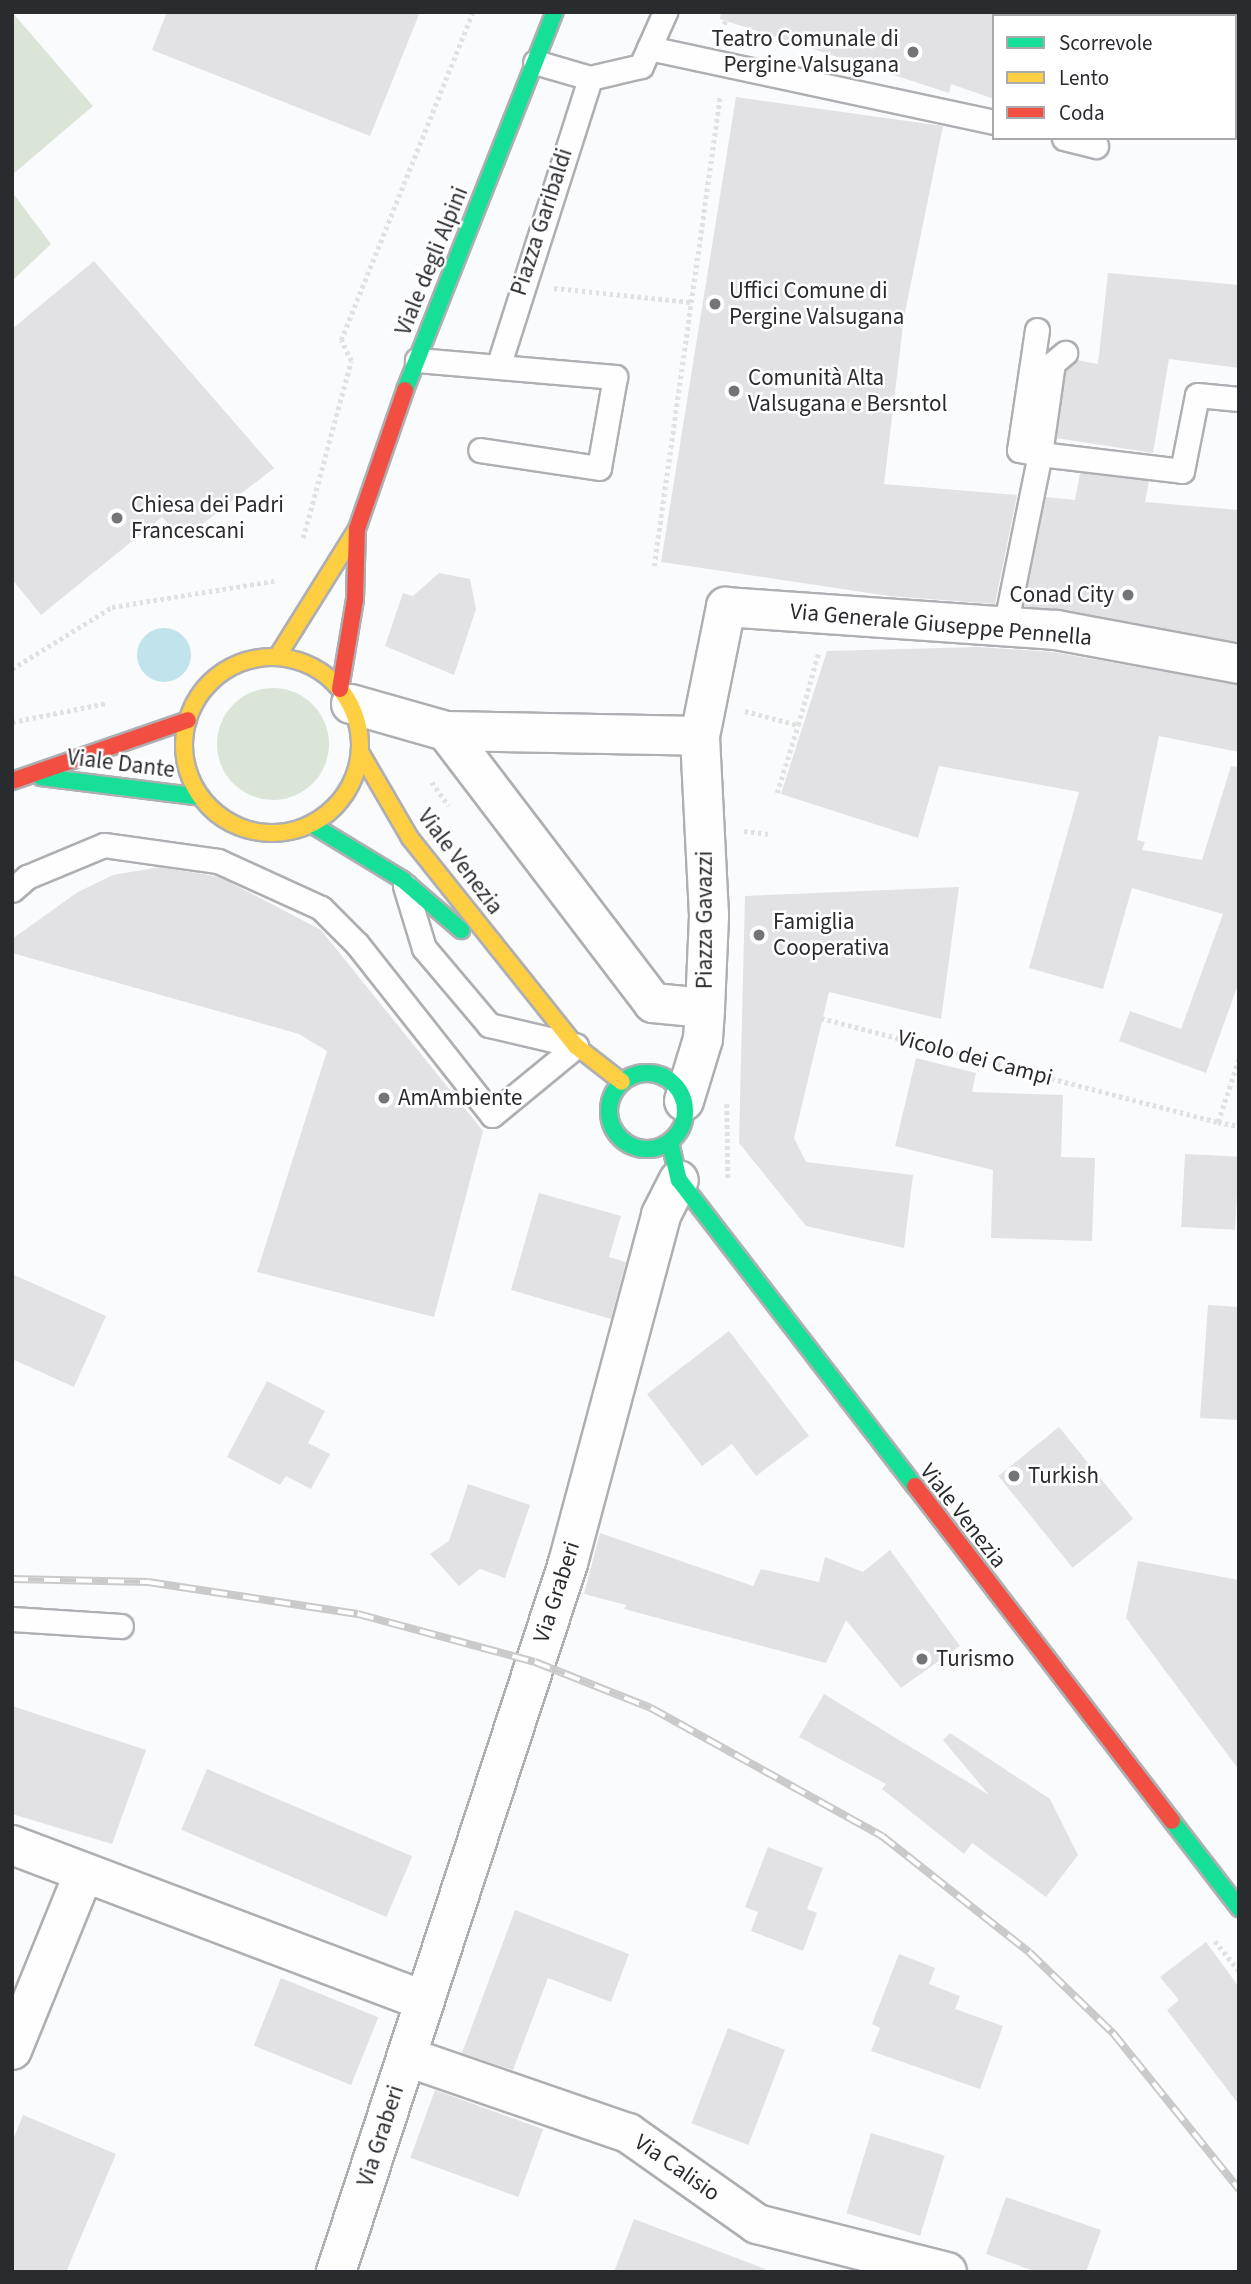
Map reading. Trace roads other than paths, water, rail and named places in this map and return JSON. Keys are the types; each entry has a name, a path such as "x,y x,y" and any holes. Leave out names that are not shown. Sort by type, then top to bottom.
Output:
{"main road":[{"name":"Viale degli Alpini","path":"357,529 417,360 555,12"},
{"path":"277,657 357,529"},
{"path":"346,697 317,669 277,657 233,666 212,681 188,720 184,751 201,797 223,818 257,832 311,824 336,807 353,782 360,752 346,697 355,599 357,529"},
{"name":"Viale Dante","path":"12,781 36,776 188,720"},
{"name":"Viale Venezia","path":"360,752 410,838 576,1046 622,1082"},
{"name":"Viale Dante","path":"36,776 201,797"},
{"name":"Viale Venezia","path":"311,824 403,880 534,994"},
{"path":"659,1075 684,1101 683,1124 670,1142 646,1149 622,1140 610,1105 622,1082 659,1075"},
{"name":"Viale Venezia","path":"670,1142 679,1180 1239,1908"}],"street":[{"name":"Via Generale Giuseppe Pennella","path":"726,607 1005,627 1239,664"},
{"name":"Piazza Gavazzi","path":"684,1101 703,1039 717,1010 709,915 700,736 726,607"},
{"path":"346,697 446,731 700,736"},
{"path":"446,731 653,1003 717,1010"},
{"name":"Via Graberi","path":"336,2272 568,1563 661,1215 679,1180"},
{"path":"12,1845 83,1875 425,2001"},
{"path":"12,2050 83,1875"},
{"name":"Via Calisio","path":"407,2056 628,2133 757,2224 947,2272"}],"lane":[{"path":"535,62 590,78 641,66 665,12"},
{"path":"649,48 992,122"},
{"name":"Piazza Garibaldi","path":"498,368 520,284 590,78"},
{"path":"1072,140 1096,146"},
{"path":"1037,330 1020,450 1182,471 1197,395 1239,399"},
{"path":"1005,627 1040,454 1053,363 1065,353"},
{"path":"417,360 615,377 599,468 480,450"},
{"path":"12,890 26,877 104,845 218,861 321,908 492,1115 576,1046"},
{"path":"403,880 424,948 489,1025 576,1046"},
{"path":"12,1619 121,1626"}],"water":[{"path":"164,628 183,636 191,655 183,674 164,682 145,674 137,655 145,636"}],"railway":[{"path":"12,1579 148,1582 358,1614 535,1662 651,1708 882,1836 1029,1952 1113,2033 1239,2189"}],"place":[{"name":"Teatro Comunale di Pergine Valsugana","path":"913,52"},
{"name":"Uffici Comune di Pergine Valsugana","path":"715,304"},
{"name":"Comunità Alta Valsugana e Bersntol","path":"734,391"},
{"name":"Chiesa dei Padri Francescani","path":"117,518"},
{"name":"Conad City","path":"1128,595"},
{"name":"Famiglia Cooperativa","path":"759,935"},
{"name":"AmAmbiente","path":"384,1098"},
{"name":"Turkish","path":"1014,1476"},
{"name":"Turismo","path":"922,1659"}]}
